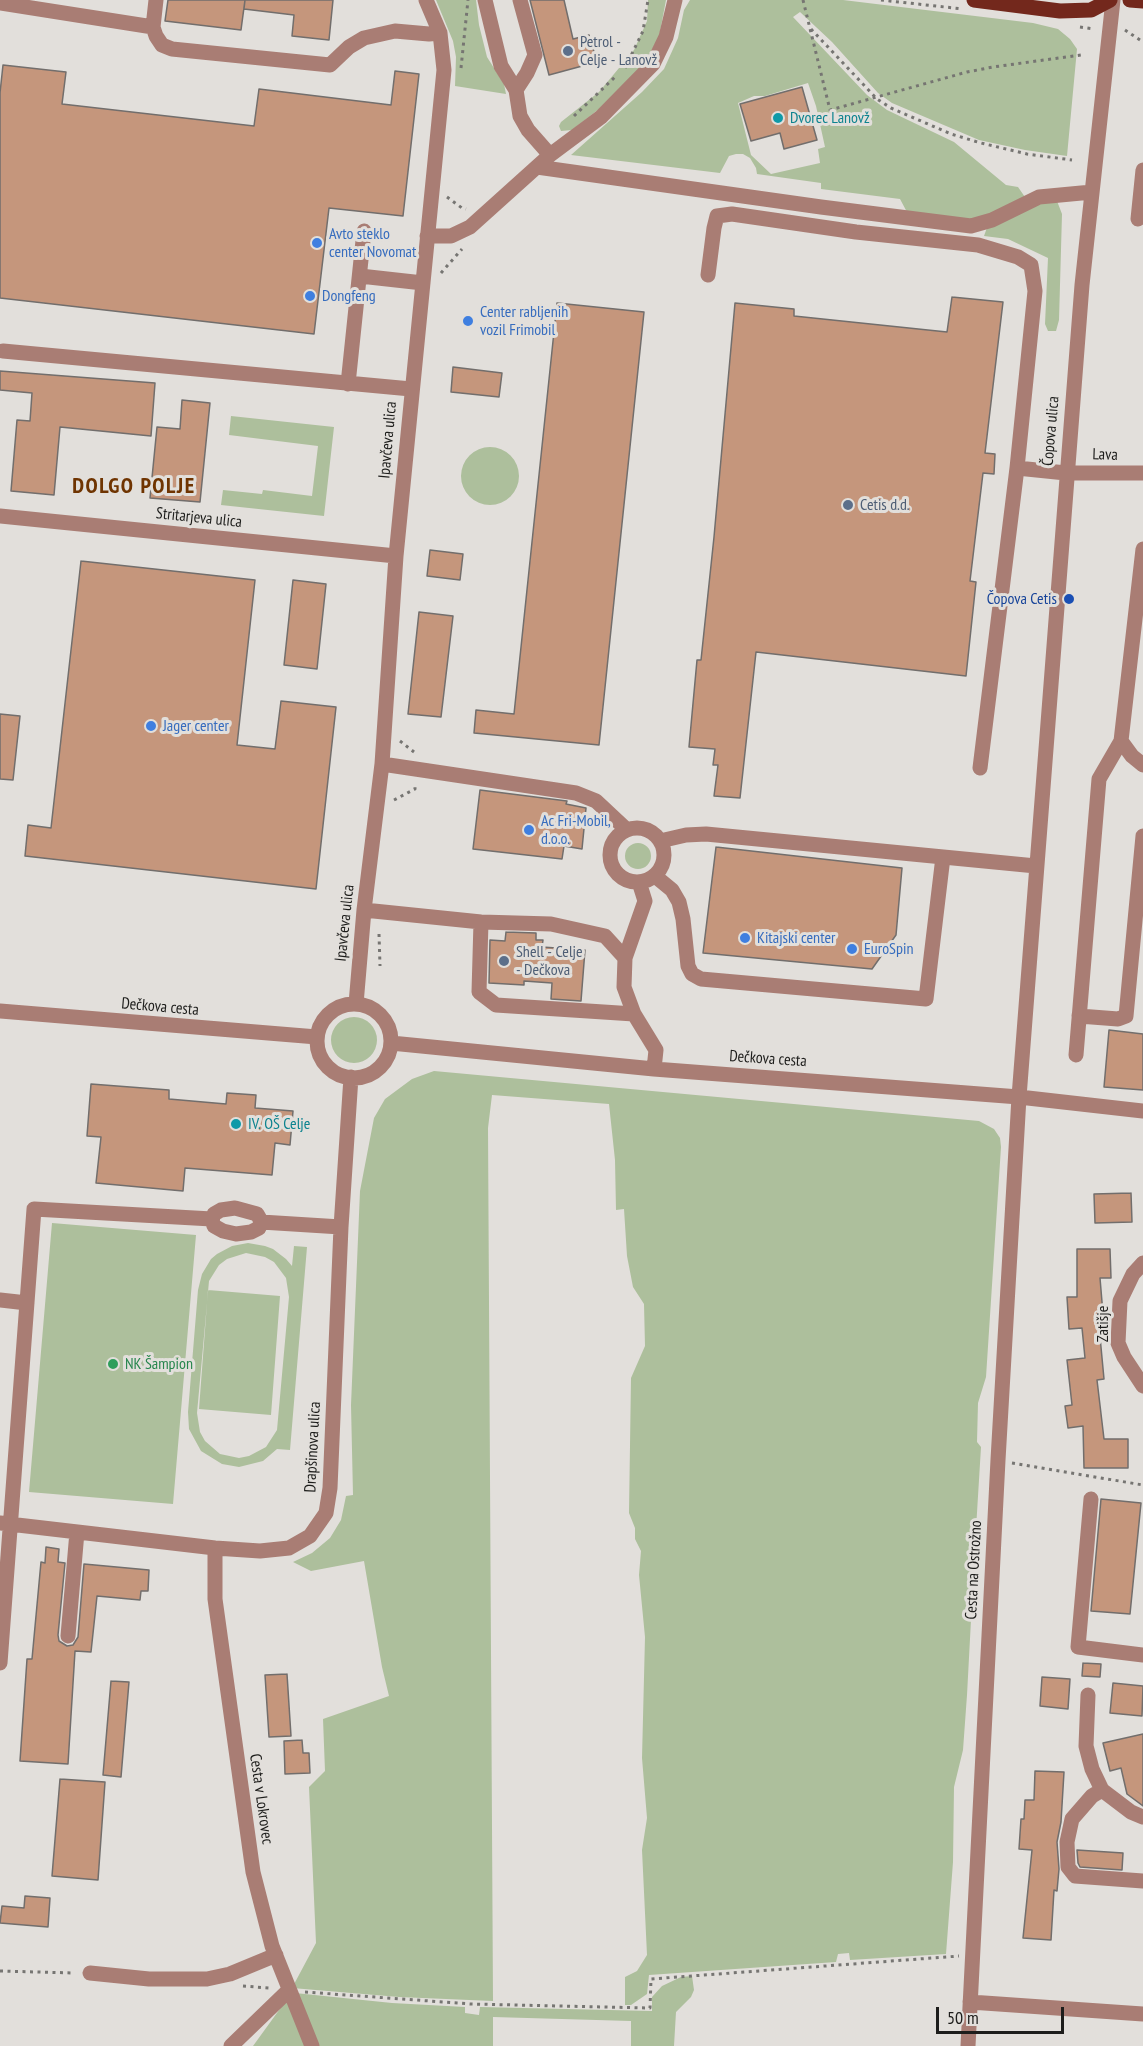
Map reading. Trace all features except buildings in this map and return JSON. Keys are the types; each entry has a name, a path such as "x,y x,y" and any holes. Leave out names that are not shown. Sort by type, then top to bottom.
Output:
{"main road":[{"path":"974,0 1060,11 1091,10 1112,0"},
{"path":"1130,0 1143,1"}],"street":[{"path":"156,0 153,27 162,45 172,49 330,65 349,47 363,38 395,32 440,33"},
{"name":"Ipavčeva ulica","path":"356,1004 372,911 396,556 444,70 440,33 426,0"},
{"path":"485,0 501,66 516,90 519,116 528,130 550,154"},
{"path":"516,90 528,73 535,55 520,0"},
{"path":"427,236 451,236 470,227 550,154 601,117 653,64 666,37 675,0"},
{"name":"Čopova ulica","path":"1019,1096 1066,472 1112,0"},
{"path":"0,3 153,27"},
{"path":"537,167 971,226 992,220 1039,197 1092,192"},
{"path":"1138,219 1143,170"},
{"path":"708,275 717,216 732,214 856,232 978,245 1018,257 1031,265 1035,291 1017,468 980,768"},
{"path":"348,384 364,231"},
{"path":"360,276 423,283"},
{"path":"3,351 411,389"},
{"name":"Lava","path":"1017,468 1066,472 1143,473"},
{"name":"Stritarjeva ulica","path":"0,516 396,556"},
{"path":"1076,1055 1099,779 1121,741 1143,549"},
{"path":"1121,741 1132,756 1143,765"},
{"path":"382,765 576,793 596,801 627,830"},
{"path":"642,828 656,835 660,841 664,856 660,870 654,876 639,882 632,881 619,874 611,861 610,854 615,839 627,830 642,828"},
{"path":"660,841 686,835 706,834 1036,866"},
{"path":"1078,1016 1118,1019 1126,1016 1143,836"},
{"path":"654,876 672,890 679,902 684,919 688,966 692,974 701,979 926,999 943,857"},
{"path":"639,882 645,901 625,958 624,987 634,1014 656,1050 654,1069"},
{"path":"372,911 481,922 551,924 605,936 625,958"},
{"path":"481,922 478,992 496,1005 634,1014"},
{"path":"356,1004 368,1006 385,1021 390,1032 391,1044 382,1065 373,1072 351,1077 330,1069 322,1060 317,1037 320,1026 334,1009 356,1004"},
{"name":"Dečkova cesta","path":"0,1011 317,1037"},
{"name":"Dečkova cesta","path":"391,1044 654,1069 1019,1096 1143,1111"},
{"name":"Drapšinova ulica","path":"5,1523 215,1548 260,1551 289,1548 310,1536 326,1514 330,1488 341,1227 351,1077"},
{"name":"Cesta na Ostrožno","path":"968,2046 1019,1096"},
{"path":"238,1208 254,1212 259,1216 261,1222 254,1231 236,1234 218,1229 214,1226 212,1219 219,1210 238,1208"},
{"path":"0,1653 5,1523 34,1209 212,1219"},
{"path":"261,1222 341,1227"},
{"name":"Zatišje","path":"1143,1263 1133,1274 1120,1300 1118,1343 1124,1357 1143,1386"},
{"path":"0,1300 27,1303"},
{"path":"1091,1499 1078,1647 1143,1655"},
{"path":"68,1635 77,1532"},
{"name":"Cesta v Lokrovec","path":"215,1548 215,1599 253,1872 276,1955 312,2046"},
{"path":"1088,1695 1086,1746 1092,1769 1102,1790 1131,1812 1143,1817"},
{"path":"1102,1790 1087,1801 1072,1819 1067,1842 1068,1867 1075,1876 1143,1881"},
{"path":"90,1973 149,1979 207,1979 230,1974 276,1955"},
{"path":"231,2046 289,1990"},
{"path":"970,2002 1143,2014"}],"path":[{"path":"803,0 830,110 877,99 967,72 1081,55"},
{"path":"810,28 877,99 891,108 951,134 981,143 1027,154 1072,160"},
{"path":"438,277 466,244"},
{"path":"390,802 415,789 417,770 418,755 395,737"},
{"path":"372,911 380,966"},
{"path":"998,1460 1143,1485"},
{"path":"289,1990 471,2004 650,2008 651,1979 973,1955"},
{"path":"0,1971 90,1973"}],"green space":[{"path":"436,0 476,0 487,57 504,84 506,94 455,86 456,57 453,41"},
{"path":"648,0 666,0 659,37 644,64 599,109 572,130 561,131 559,126 561,122 599,92 634,50 647,21"},
{"path":"690,0 843,0 1033,23 1058,29 1070,39 1077,49 1067,156 979,140 892,103 878,93 832,42 800,12 793,17 867,95 887,110 954,142 1006,185 1018,187 1027,200 1057,201 1062,214 1059,320 1056,331 1048,331 1045,324 1048,258 1008,239 984,236 989,222 908,214 900,199 821,189 821,183 757,174 750,158 743,154 729,156 720,173 571,155 642,92 664,69 678,38 684,10","holes":["808,83 816,106 825,147 818,149 820,163 771,174 751,155 738,103 754,96 765,96"]},
{"path":"231,416 334,427 324,516 221,505 223,490 262,494 263,490 312,496 318,446 229,435"},
{"path":"490,447 501,449 514,460 519,476 517,487 506,500 490,505 479,503 466,492 461,476 463,465 474,452"},
{"path":"638,843 647,847 651,856 647,865 638,869 629,865 625,856 629,847"},
{"path":"354,1017 370,1024 377,1040 370,1056 354,1063 338,1056 331,1040 338,1024"},
{"path":"434,1071 979,1121 994,1129 1000,1138 986,1377 978,1403 977,1442 981,1447 973,1578 969,1587 967,1615 971,1620 967,1695 963,1750 954,1787 953,1862 946,1954 850,1960 849,1953 838,1954 836,1962 649,1975 647,1994 631,2005 625,2005 625,1977 637,1971 647,1955 642,1850 647,1818 642,1758 645,1637 639,1575 641,1551 635,1539 635,1528 629,1513 631,1378 645,1346 644,1304 633,1287 627,1256 624,1209 616,1210 615,1160 609,1104 492,1095 488,1128 493,2001 399,1997 292,1988 316,1943 309,1787 325,1771 323,1719 389,1696 364,1561 311,1571 293,1562 312,1553 330,1538 341,1520 346,1496 353,1495 351,1405 360,1191 374,1118 385,1099 412,1079"},
{"name":"NK Šampion","path":"52,1223 196,1235 173,1504 29,1492"},
{"path":"248,1243 265,1246 273,1249 292,1266 294,1246 307,1247 290,1450 277,1449 263,1461 239,1467 222,1464 201,1451 189,1429 188,1412 198,1290 202,1274 211,1259 232,1246","holes":["246,1253 265,1257 274,1262 286,1278 289,1297 277,1430 266,1447 249,1456 239,1458 220,1454 205,1441 200,1432 197,1413 209,1281 219,1265 227,1259"]},
{"path":"208,1290 280,1296 271,1415 199,1409"},
{"path":"692,1976 694,1990 691,1997 676,2012 674,2046 631,2046 631,2021 493,2017 493,2046 317,2046 295,1993 392,2003 465,2007 465,2013 479,2015 480,2007 652,2011 652,1997 662,1986 681,1977"},
{"path":"290,1995 308,2046 253,2046"}],"place":[{"name":"Petrol - Celje - Lanovž","path":"568,51"},
{"name":"Dvorec Lanovž","path":"778,118"},
{"name":"Avto steklo center Novomat","path":"317,243"},
{"name":"Dongfeng","path":"310,296"},
{"name":"Center rabljenih vozil Frimobil","path":"468,321"},
{"name":"Cetis d.d.","path":"848,505"},
{"name":"Čopova Cetis","path":"1069,599"},
{"name":"Jager center","path":"151,726"},
{"name":"Ac Fri-Mobil, d.o.o.","path":"529,830"},
{"name":"Kitajski center","path":"745,938"},
{"name":"EuroSpin","path":"852,949"},
{"name":"Shell - Celje - Dečkova","path":"504,961"},
{"name":"IV. OŠ Celje","path":"236,1124"},
{"name":"NK Šampion","path":"113,1364"}],"district":[{"name":"DOLGO POLJE","path":"134,487"}]}
